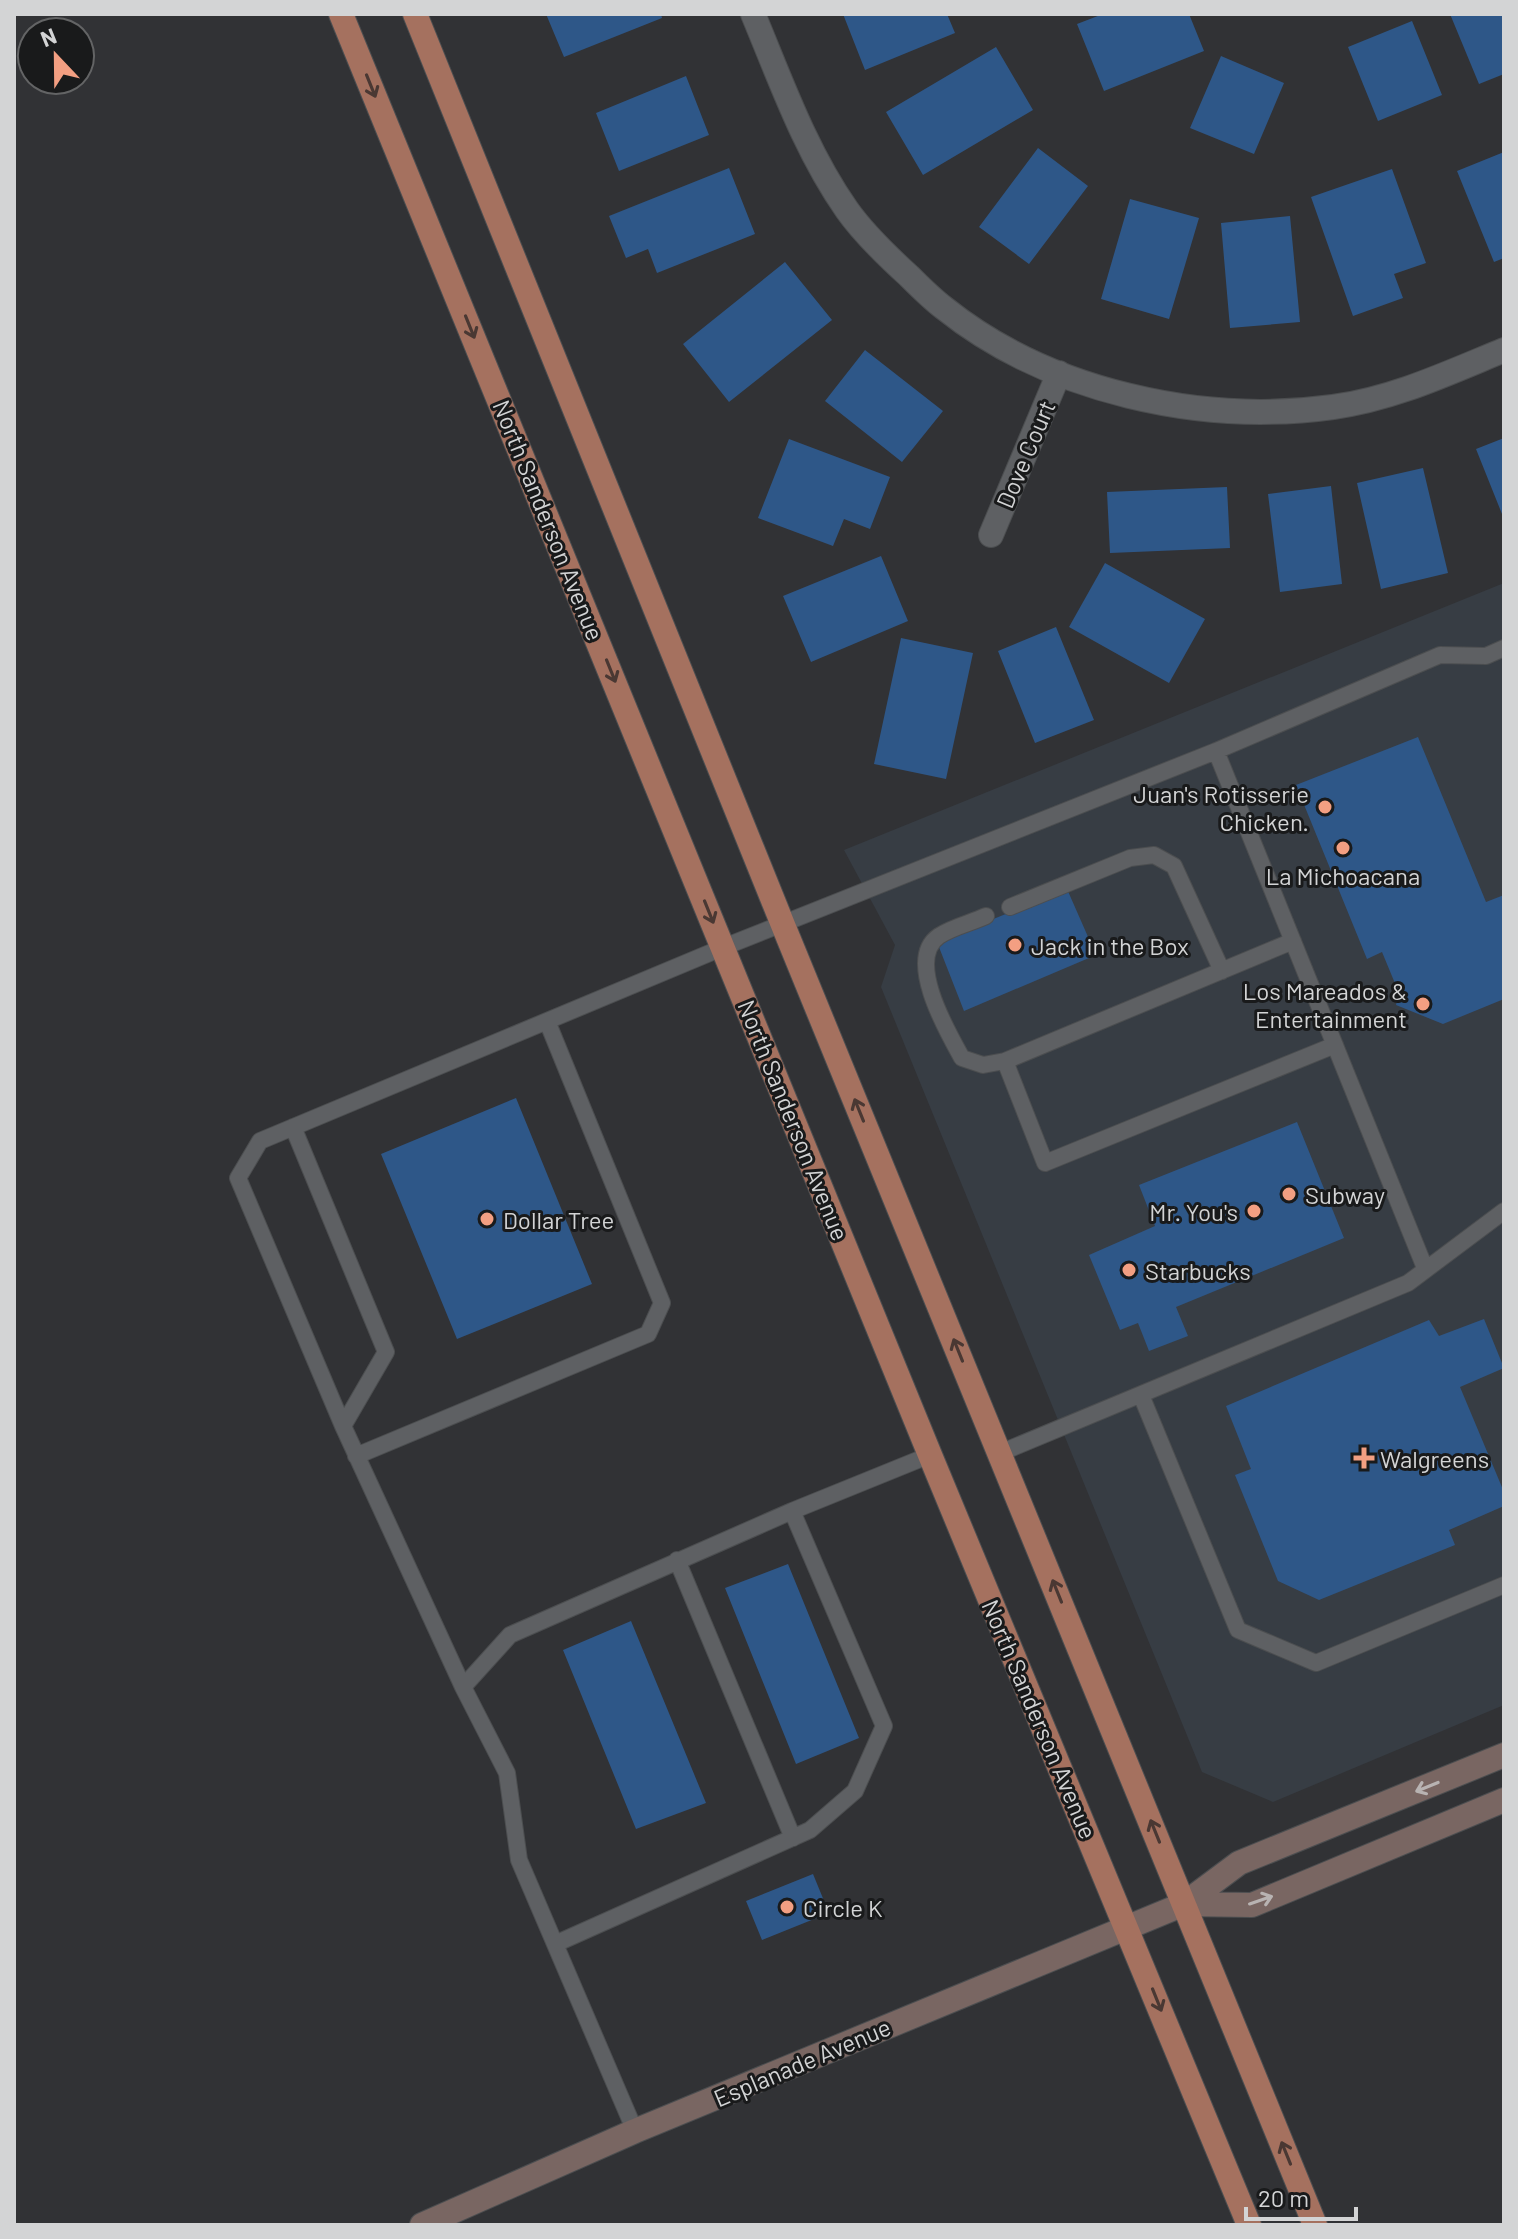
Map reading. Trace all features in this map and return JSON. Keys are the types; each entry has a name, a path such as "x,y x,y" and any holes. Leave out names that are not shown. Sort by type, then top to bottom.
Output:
{"highway":[{"name":"North Sanderson Avenue","path":"341,14 930,1455 1249,2225"},
{"path":"415,14 783,925 1315,2225"}],"main road":[{"name":"Esplanade Avenue","path":"422,2225 635,2131 1184,1904 1239,1863 1504,1755"},
{"name":"Esplanade Avenue","path":"1184,1904 1252,1905 1504,1800"}],"street":[{"path":"753,14 809,148 848,211 890,259 945,309 1000,346 1059,373 1128,395 1194,409 1262,412 1333,407 1396,394 1504,350"},
{"name":"Dove Court","path":"991,535 1059,373"}],"lane":[{"path":"635,2131 519,1860 507,1773 463,1687 356,1456 238,1178 260,1141 293,1127 724,947 1216,751 1440,655 1486,656 1504,648"},
{"path":"1216,751 1425,1268"},
{"path":"1010,907 1130,858 1154,855 1174,866 1222,971"},
{"path":"986,916 937,937 926,951 925,975 962,1058 983,1065 1005,1061 1293,941"},
{"path":"356,1456 648,1334 662,1303 547,1021"},
{"path":"1005,1061 1045,1163 1335,1045"},
{"path":"293,1127 386,1352 343,1426"},
{"path":"1000,1453 1408,1283 1504,1211"},
{"path":"1141,1395 1238,1630 1316,1663 1504,1585"},
{"path":"463,1687 510,1635 677,1560 930,1455"},
{"path":"555,1944 810,1830 855,1791 884,1726 792,1511"},
{"path":"677,1560 793,1838"}],"shaded area":[{"path":"1504,583 1504,1705 1273,1802 1202,1772 881,987 895,945 844,850"}],"building":[{"path":"546,14 661,14 662,18 564,57"},
{"path":"843,14 947,14 955,33 865,70"},
{"path":"1103,14 1189,14 1204,51 1104,91 1077,24"},
{"path":"1450,14 1504,14 1504,74 1479,84"},
{"path":"1412,21 1442,95 1378,121 1348,47"},
{"path":"996,47 1033,110 923,175 886,112"},
{"path":"1221,56 1284,83 1254,154 1190,128"},
{"path":"686,76 709,135 619,171 596,113"},
{"path":"1038,148 1088,186 1029,264 979,227"},
{"path":"1504,152 1504,258 1494,262 1457,171"},
{"path":"729,168 755,234 657,273 648,249 626,258 609,216"},
{"path":"1392,169 1426,263 1394,274 1403,298 1353,316 1311,197"},
{"path":"1130,199 1199,218 1169,319 1101,299"},
{"path":"1290,216 1300,322 1230,328 1221,223"},
{"path":"785,262 832,320 729,402 683,344"},
{"path":"865,350 943,411 902,462 825,401"},
{"path":"1504,438 1504,519 1476,449"},
{"path":"789,439 890,477 870,529 844,519 833,546 758,518"},
{"path":"1423,468 1448,573 1381,589 1357,483"},
{"path":"1331,486 1342,584 1280,592 1268,494"},
{"path":"1227,487 1230,548 1110,553 1107,492"},
{"path":"881,556 908,621 811,662 783,596"},
{"path":"1105,563 1205,619 1169,683 1069,627"},
{"path":"1056,627 1094,720 1035,743 998,651"},
{"path":"901,638 973,653 946,779 874,764"},
{"path":"1418,737 1486,902 1504,895 1504,999 1443,1024 1396,1005 1399,993 1382,952 1367,959 1296,785"},
{"path":"1067,889 1096,955 964,1011 937,942"},
{"name":"Dollar Tree","path":"516,1098 592,1284 457,1339 381,1154"},
{"path":"1297,1122 1344,1238 1176,1307 1188,1336 1149,1351 1138,1323 1120,1330 1089,1255 1155,1226 1139,1185"},
{"path":"1484,1319 1504,1368 1460,1387 1504,1492 1504,1506 1449,1530 1455,1545 1319,1600 1278,1581 1235,1475 1251,1469 1226,1406 1429,1320 1439,1336"},
{"path":"788,1564 859,1738 796,1764 725,1588"},
{"path":"631,1621 706,1803 636,1829 563,1650"},
{"name":"Circle K","path":"813,1874 829,1913 762,1940 746,1901"}],"place":[{"name":"Juan's Rotisserie Chicken.","path":"1325,807"},
{"name":"La Michoacana","path":"1343,848"},
{"name":"Jack in the Box","path":"1015,945"},
{"name":"Los Mareados & Entertainment","path":"1423,1004"},
{"name":"Subway","path":"1289,1194"},
{"name":"Mr. You's","path":"1254,1211"},
{"name":"Dollar Tree","path":"487,1219"},
{"name":"Starbucks","path":"1129,1270"},
{"name":"Walgreens","path":"1364,1458"},
{"name":"Circle K","path":"787,1907"}]}
